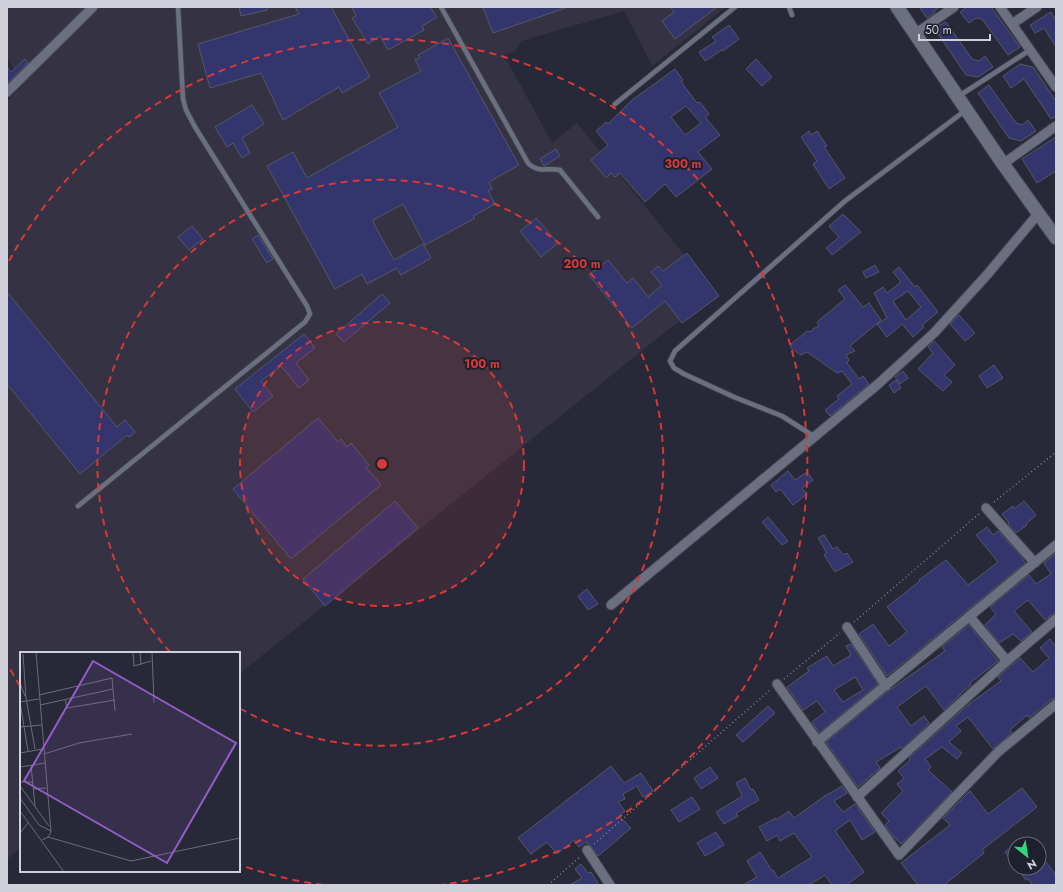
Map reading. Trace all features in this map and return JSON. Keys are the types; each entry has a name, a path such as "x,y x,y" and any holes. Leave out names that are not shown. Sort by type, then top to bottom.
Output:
{"street":[{"path":"7,92 93,7"},
{"path":"897,7 1003,164 1056,238"},
{"path":"915,34 954,7"},
{"path":"1000,7 1056,87"},
{"path":"1012,24 1037,7"},
{"path":"1003,164 1056,126"},
{"path":"611,605 877,385 934,333 986,276 1038,214"},
{"path":"986,508 1034,563"},
{"path":"818,742 1056,545"},
{"path":"970,617 1006,661"},
{"path":"857,797 1006,661 1056,619"},
{"path":"847,627 886,686"},
{"path":"777,684 899,855 998,752 1056,704"},
{"path":"587,850 610,885"}],"lane":[{"path":"78,506 305,322 310,314 307,306 195,127 186,110 183,99 178,7"},
{"path":"441,7 528,163 534,169 542,170 552,168 560,170 598,217"},
{"path":"615,104 735,7"},
{"path":"789,7 792,15"},
{"path":"958,97 1030,50"},
{"path":"815,437 782,416 734,397 684,374 674,368 670,361 675,351 845,201 967,110"}],"path":[{"path":"548,885 777,684 847,627 986,508 1056,452"}],"shaded area":[{"path":"7,7 726,7 652,66 624,11 521,41 516,51 504,55 552,143 577,123 714,293 240,673 240,652 20,652 20,849 7,859 7,101 24,84 7,58"}],"building":[{"path":"239,7 267,7 267,10 241,16"},
{"path":"295,7 331,7 370,77 342,93 339,87 283,120 261,73 210,88 198,44 299,14"},
{"path":"352,7 430,7 437,17 422,26 424,30 388,50 380,36 368,44 352,18 356,16"},
{"path":"483,7 565,7 565,8 493,33"},
{"path":"670,7 717,7 675,39 662,21 674,12"},
{"path":"919,7 940,7 934,11 935,13 927,18"},
{"path":"967,7 991,7 1020,47 1008,55 982,19 976,18 969,23 960,12"},
{"path":"1051,12 1056,21 1056,47 1044,28 1035,33 1030,25"},
{"path":"946,22 972,59 979,61 985,56 993,67 978,77 966,75 934,28"},
{"path":"729,25 739,39 723,51 722,50 705,61 699,52 716,41 712,37"},
{"path":"448,38 519,165 489,182 492,189 488,191 495,204 473,216 475,218 425,245 403,204 373,220 394,260 423,244 431,258 401,275 397,268 367,284 362,274 335,289 267,166 293,152 307,178 398,127 379,93 421,71 415,60 420,58 418,55"},
{"path":"25,59 28,63 7,84 7,67 11,72"},
{"path":"756,59 772,77 762,86 746,69"},
{"path":"1020,64 1033,67 1056,101 1056,116 1051,119 1024,79 1011,88 1003,76"},
{"path":"675,69 683,80 681,81 684,86 697,103 700,102 709,114 705,117 720,135 698,152 712,169 676,197 665,184 645,202 620,173 615,177 611,173 606,178 591,160 608,145 596,131 606,122 608,124 632,100","holes":["686,106 701,123 685,135 671,117"]},
{"path":"989,85 1016,123 1022,125 1028,120 1036,131 1021,141 1009,138 978,93"},
{"path":"252,105 264,124 242,138 250,153 242,158 233,143 227,147 215,127"},
{"path":"809,131 811,135 817,131 827,146 824,147 845,178 829,189 813,164 817,161 801,137"},
{"path":"1056,137 1056,171 1037,183 1022,159"},
{"path":"556,149 560,156 544,166 540,159"},
{"path":"843,214 861,232 832,255 826,248 839,237 829,226"},
{"path":"536,218 558,243 541,257 520,231"},
{"path":"192,226 203,239 189,250 178,237"},
{"path":"258,235 273,259 267,263 252,239"},
{"path":"687,253 719,296 682,323 665,301 632,328 589,275 608,260 627,283 633,278 648,297 662,285 651,272 658,266 663,271"},
{"path":"875,265 879,272 866,278 863,272"},
{"path":"899,267 915,287 917,285 938,312 922,325 924,327 913,337 902,324 887,337 877,324 887,318 874,293 883,287 887,293 901,282 893,272","holes":["908,291 921,307 906,320 893,301"]},
{"path":"845,285 863,307 869,303 881,320 850,346 855,351 846,355 849,360 847,363 859,379 863,376 869,384 830,416 825,410 839,399 837,396 852,384 842,371 837,373 807,352 801,355 791,348 791,344 807,331 811,332 819,326 817,322 845,299 838,290"},
{"path":"7,292 117,427 125,420 135,432 129,437 127,435 80,474 7,384"},
{"path":"382,294 390,303 344,342 336,334"},
{"path":"959,315 975,333 965,341 950,324"},
{"path":"304,334 315,348 296,363 309,380 299,388 281,366 261,381 273,396 253,412 235,389"},
{"path":"934,341 955,365 944,375 952,382 943,391 918,369 933,353 928,347"},
{"path":"994,365 1003,378 987,388 979,376"},
{"path":"903,371 908,378 900,384 895,377"},
{"path":"896,380 901,388 894,393 889,385"},
{"path":"318,418 338,442 341,439 347,447 351,443 369,465 366,467 381,485 291,559 233,489"},
{"path":"788,471 795,480 807,472 813,480 802,488 807,494 793,505 780,489 776,492 771,485"},
{"path":"395,501 418,528 325,606 303,579"},
{"path":"1024,501 1036,515 1026,524 1027,525 1016,533 1002,514 1013,506 1014,509"},
{"path":"768,517 788,541 782,545 762,522"},
{"path":"987,527 993,535 998,531 1021,556 1025,563 887,676 859,634 873,624 889,646 907,632 887,607 946,560 968,585 998,562 976,535"},
{"path":"824,535 833,549 837,547 843,555 847,553 853,562 835,572 824,555 827,553 818,538"},
{"path":"1056,553 1056,612 1045,620 1028,600 1014,611 1032,632 1021,641 1013,634 999,643 985,625 996,614 990,607 1029,575 1036,584 1051,574 1044,563"},
{"path":"587,589 598,604 588,610 578,596"},
{"path":"969,625 998,661 970,683 971,685 944,710 926,686 897,707 911,726 924,716 929,723 902,749 901,747 876,762 880,768 858,787 826,742 887,692 945,651 942,647"},
{"path":"1050,639 1056,647 1056,698 1052,699 1029,718 1027,715 1010,730 1012,733 993,749 968,717 956,726 961,731 949,742 962,753 957,759 942,747 925,759 931,767 928,770 952,792 901,844 885,825 889,821 881,813 903,791 897,784 904,778 898,771 910,760 909,758 969,704 1001,681 998,677 1020,658 1033,672 1049,658 1040,648"},
{"path":"851,644 878,684 819,733 812,722 825,712 817,701 803,710 787,687 809,671 807,668 827,656 833,666 851,655 846,646","holes":["855,677 863,690 843,702 834,690"]},
{"path":"768,706 775,713 743,742 736,735"},
{"path":"611,766 624,783 641,773 653,791 643,797 637,786 623,794 625,799 618,802 625,811 619,816 631,828 598,856 586,842 579,847 574,840 557,854 547,842 531,854 518,838"},
{"path":"710,767 718,778 701,789 694,778"},
{"path":"745,778 751,790 753,789 759,800 736,813 738,816 724,824 716,812 741,797 742,795 736,783"},
{"path":"842,786 847,793 834,801 843,812 855,804 875,832 862,840 850,820 835,831 864,872 846,885 832,885 825,875 809,885 743,885 757,877 747,861 760,852 778,878 812,857 794,833 780,841 777,835 767,841 759,827 776,818 776,820 789,811 794,818 829,793"},
{"path":"1022,788 1037,807 982,850 984,853 944,885 918,885 901,863 950,825 943,818 970,791 988,814"},
{"path":"692,797 700,809 679,822 671,810"},
{"path":"716,832 724,845 705,856 697,843"},
{"path":"1047,863 1056,875 1056,885 1033,885 1028,879 1026,880 1023,876 1047,876"},
{"path":"581,864 588,873 591,872 599,885 570,885 582,878 575,869"}]}
